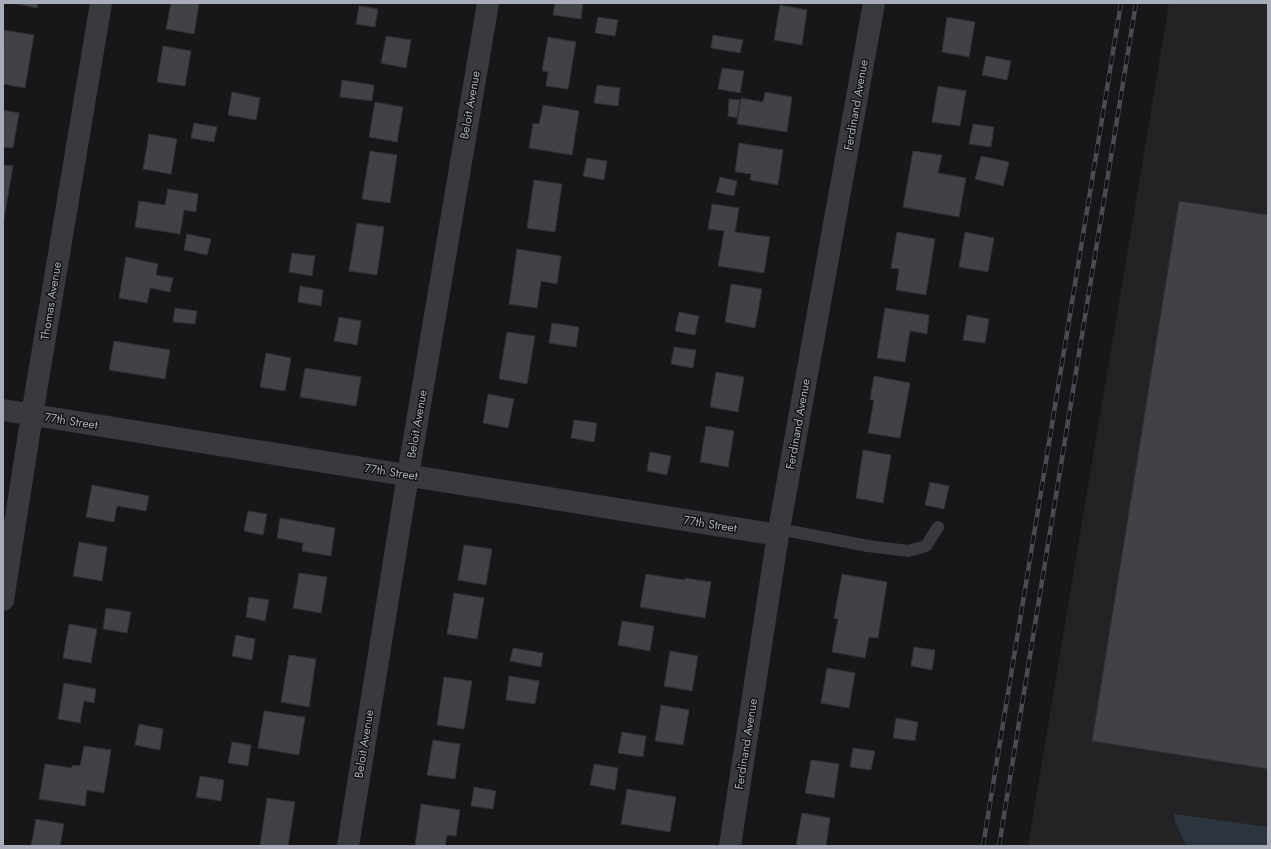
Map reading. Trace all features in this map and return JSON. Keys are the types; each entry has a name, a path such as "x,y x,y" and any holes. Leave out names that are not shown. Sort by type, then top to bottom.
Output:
{"street":[{"name":"Thomas Avenue","path":"3,600 32,415 101,3"},
{"name":"Beloit Avenue","path":"348,846 408,475 488,3"},
{"name":"Ferdinand Avenue","path":"730,846 779,532 874,3"},
{"name":"77th Street","path":"3,410 408,475 779,532"}],"lane":[{"path":"779,532 908,551 926,546 938,527"}],"shaded area":[{"path":"1169,3 1268,3 1268,846 1028,846"},
{"path":"1174,814 1268,827 1268,846 1187,846 1176,825"}],"building":[{"path":"12,3 38,3 37,8"},
{"path":"171,3 199,3 194,34 166,29"},
{"path":"555,3 583,3 581,19 553,15"},
{"path":"780,5 807,10 802,45 774,40"},
{"path":"359,6 378,9 375,27 356,24"},
{"path":"598,17 618,20 615,36 595,33"},
{"path":"947,17 975,22 969,57 942,52"},
{"path":"4,30 34,35 25,88 3,84"},
{"path":"713,35 743,40 740,53 711,48"},
{"path":"386,36 411,40 406,68 381,63"},
{"path":"548,37 576,42 568,89 546,86 548,72 542,71"},
{"path":"163,46 191,51 185,86 157,82"},
{"path":"986,56 1011,61 1007,80 982,75"},
{"path":"722,68 744,71 740,93 718,89"},
{"path":"342,80 374,85 372,101 340,97"},
{"path":"597,85 620,88 618,106 594,103"},
{"path":"938,86 966,91 960,126 932,122"},
{"path":"232,92 260,98 256,120 228,115"},
{"path":"765,92 792,97 787,132 737,124 741,98 763,102"},
{"path":"729,99 740,100 737,118 728,116"},
{"path":"375,102 403,107 397,142 369,137"},
{"path":"543,105 579,111 572,155 529,148 533,123 539,124"},
{"path":"3,110 19,113 13,148 3,147"},
{"path":"194,123 217,127 214,142 191,138"},
{"path":"973,124 994,127 991,147 969,144"},
{"path":"149,134 177,139 171,174 143,169"},
{"path":"739,143 783,150 778,185 750,180 751,174 735,172"},
{"path":"370,151 397,155 390,203 362,199"},
{"path":"913,151 942,155 938,173 966,178 959,217 903,207"},
{"path":"981,156 1009,162 1003,186 975,179"},
{"path":"587,158 607,161 604,180 583,176"},
{"path":"3,165 13,166 4,219 3,219"},
{"path":"720,177 737,181 734,196 716,192"},
{"path":"534,180 562,184 555,232 527,228"},
{"path":"168,189 198,194 196,212 184,210 180,234 135,227 139,201 165,205"},
{"path":"1179,201 1268,215 1268,769 1092,741"},
{"path":"712,204 739,208 735,232 770,237 764,273 718,266 724,231 708,229"},
{"path":"357,223 384,227 377,275 349,271"},
{"path":"897,232 935,239 926,295 896,290 899,269 891,268"},
{"path":"965,232 994,238 988,272 959,267"},
{"path":"187,234 211,239 207,255 184,250"},
{"path":"517,249 561,256 557,284 541,281 537,308 509,304"},
{"path":"292,253 315,256 312,276 289,272"},
{"path":"126,257 158,264 156,275 173,278 170,292 150,288 147,303 119,298"},
{"path":"731,284 762,289 755,328 725,322"},
{"path":"300,286 323,290 321,306 298,302"},
{"path":"175,308 197,311 195,324 173,322"},
{"path":"885,308 929,315 927,334 910,331 905,362 877,358"},
{"path":"679,312 699,316 695,335 675,331"},
{"path":"967,315 989,319 985,343 963,340"},
{"path":"339,317 361,321 357,345 334,341"},
{"path":"552,323 579,327 576,347 549,343"},
{"path":"507,332 535,336 527,384 499,379"},
{"path":"114,341 170,350 165,379 109,370"},
{"path":"674,347 696,350 693,368 671,364"},
{"path":"266,353 291,358 285,391 260,387"},
{"path":"305,368 361,377 356,406 300,397"},
{"path":"716,372 744,377 738,412 710,407"},
{"path":"874,376 910,383 900,438 868,433 874,400 870,400"},
{"path":"488,394 514,399 508,428 483,423"},
{"path":"574,420 597,423 594,442 571,438"},
{"path":"706,426 734,431 728,467 700,462"},
{"path":"863,450 891,455 883,503 856,498"},
{"path":"650,452 671,456 667,475 647,471"},
{"path":"930,482 949,486 944,509 925,505"},
{"path":"92,485 149,496 146,511 117,506 114,522 86,517"},
{"path":"248,511 267,514 263,535 244,531"},
{"path":"280,518 335,528 331,556 302,551 303,543 277,538"},
{"path":"79,542 107,547 102,581 73,576"},
{"path":"464,545 492,549 486,585 458,580"},
{"path":"299,573 327,577 321,613 293,608"},
{"path":"646,574 711,582 705,618 640,607"},
{"path":"842,574 887,582 878,638 869,637 865,658 832,652 838,619 834,618"},
{"path":"454,593 484,598 477,639 447,634"},
{"path":"249,597 269,600 265,621 246,617"},
{"path":"106,608 131,612 127,633 103,629"},
{"path":"622,621 654,626 650,651 618,645"},
{"path":"69,624 97,629 91,663 63,658"},
{"path":"236,635 255,639 252,660 232,656"},
{"path":"914,647 935,650 932,670 911,666"},
{"path":"513,648 543,653 541,667 510,661"},
{"path":"670,651 698,656 692,691 664,686"},
{"path":"289,655 316,659 309,707 281,702"},
{"path":"827,668 855,673 849,708 821,703"},
{"path":"509,676 539,681 535,704 506,700"},
{"path":"444,677 472,681 464,729 437,725"},
{"path":"64,683 96,689 94,703 84,701 80,723 58,719"},
{"path":"661,705 689,710 683,745 655,741"},
{"path":"264,711 305,717 299,755 258,748"},
{"path":"896,718 918,722 915,741 893,738"},
{"path":"139,724 163,729 160,750 135,745"},
{"path":"622,732 646,736 643,757 618,753"},
{"path":"433,740 460,744 455,779 427,775"},
{"path":"232,742 251,745 248,766 228,763"},
{"path":"84,746 111,750 104,793 87,790 85,806 39,799 45,764 72,768 72,765 80,766"},
{"path":"853,748 875,751 871,770 850,767"},
{"path":"811,760 839,764 834,798 805,793"},
{"path":"594,764 618,768 615,790 590,785"},
{"path":"200,776 224,780 221,801 196,797"},
{"path":"474,787 496,791 493,809 471,806"},
{"path":"627,789 676,797 670,832 621,824"},
{"path":"267,798 295,802 288,846 260,846"},
{"path":"421,804 460,810 456,836 447,835 445,846 415,846"},
{"path":"802,813 830,818 826,846 796,846"},
{"path":"36,819 64,824 60,846 31,846"}],"railway":[{"path":"983,846 1121,3"},
{"path":"999,846 1136,3"}]}
